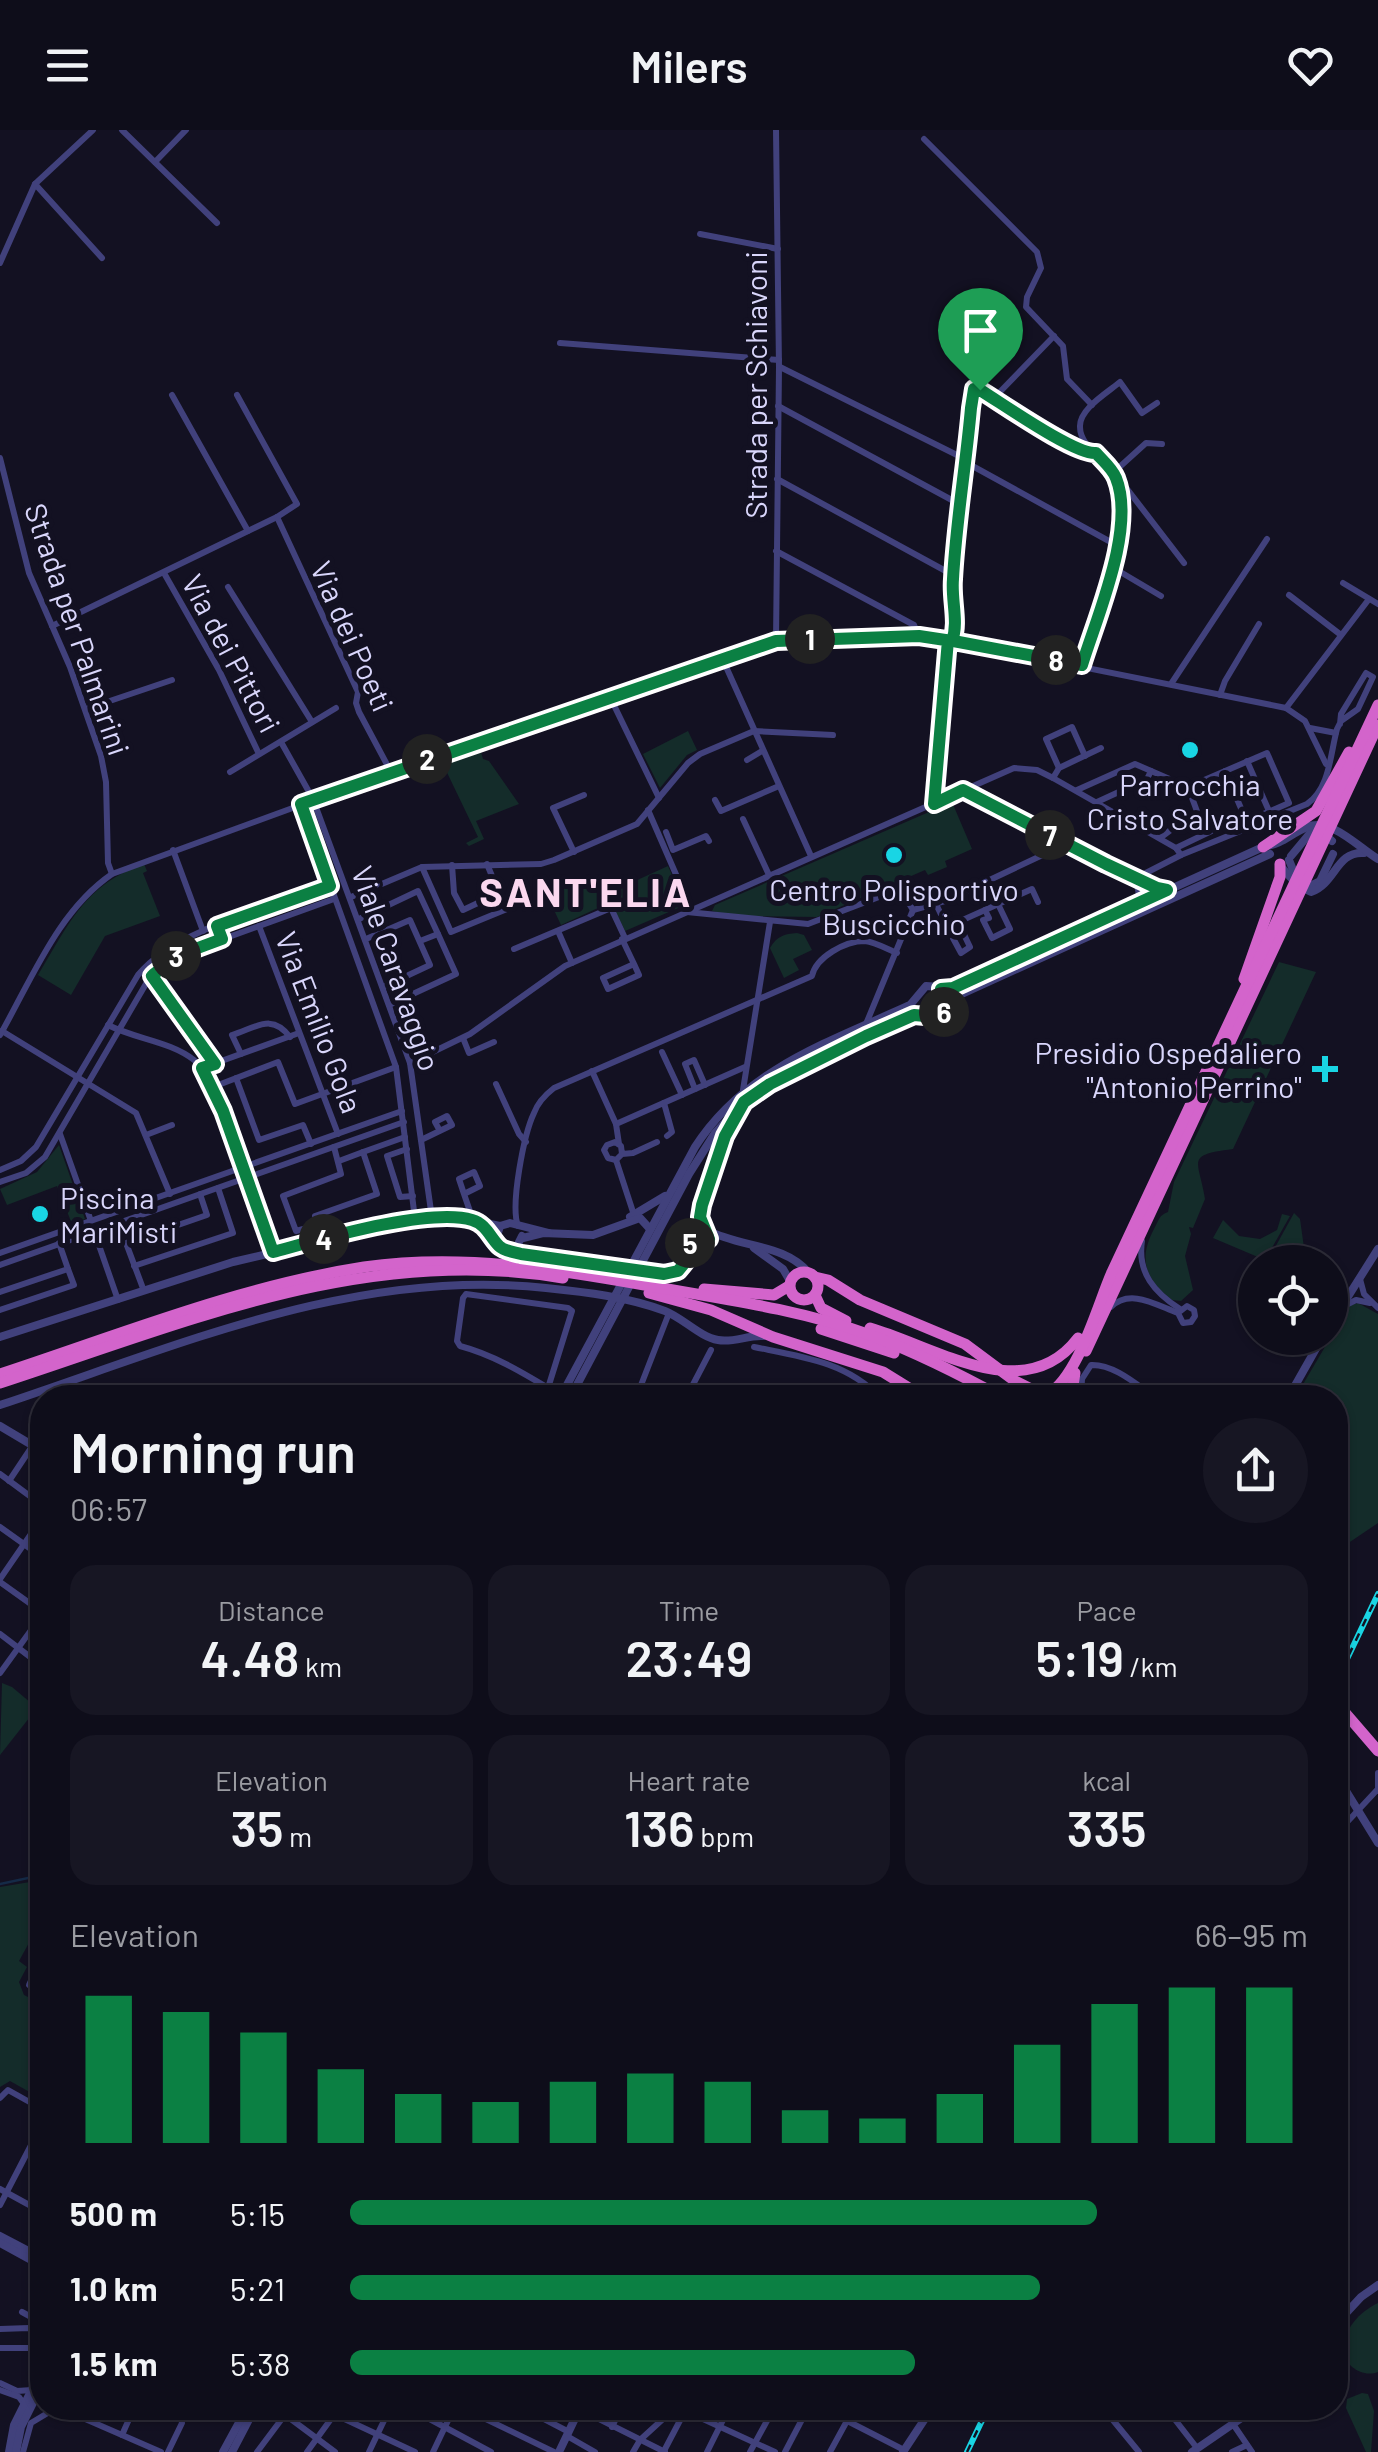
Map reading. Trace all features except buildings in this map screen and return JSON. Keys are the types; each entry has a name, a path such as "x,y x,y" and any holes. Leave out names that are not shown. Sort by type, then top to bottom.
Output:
{"highway":[{"path":"1072,1385 1338,802 1377,708"},
{"path":"1225,1036 1280,877 1279,849 1324,801 1377,708"},
{"path":"1338,802 1378,725"},
{"path":"1057,1385 1068,1375 1100,1299 1292,903"},
{"path":"0,1374 258,1290 368,1266 443,1261 508,1262 840,1326 874,1336 959,1374"},
{"path":"0,1383 260,1299 371,1274 452,1270 515,1272 650,1290 803,1323 897,1354 968,1385"},
{"path":"650,1290 704,1289 774,1295 790,1284 796,1274 812,1275 965,1344 1028,1385"},
{"path":"812,1275 822,1308 846,1321"},
{"path":"790,1284 792,1295 799,1300 843,1292"},
{"path":"704,1289 846,1321 1015,1376 1042,1367 1065,1353 1078,1339 1100,1299"},
{"path":"650,1290 773,1337 883,1372 904,1385"},
{"path":"874,1329 914,1347 975,1385"},
{"path":"1015,1376 1017,1385"},
{"path":"1348,1716 1378,1751"},
{"path":"1348,1727 1378,1762"}],"street":[{"path":"122,130 217,223"},
{"path":"154,162 186,130"},
{"name":"Strada per Schiavoni","path":"776,130 776,641"},
{"path":"0,263 34,184 89,132"},
{"path":"924,139 1038,252 1042,268 1026,307 1054,336 1066,354 1067,378 1092,405"},
{"path":"34,184 102,258"},
{"path":"700,234 778,249"},
{"path":"994,398 1054,336"},
{"path":"560,343 779,363 967,461 1118,546"},
{"path":"1157,403 1142,413 1120,382 1082,416 1080,427 1084,441 1135,496 1184,563"},
{"path":"934,804 950,640 956,628 951,604 953,575 974,389 1088,454 1096,453"},
{"path":"172,395 248,531"},
{"path":"52,626 297,504 237,395"},
{"path":"778,406 961,505"},
{"path":"1114,472 1146,443 1162,444"},
{"name":"Strada per Palmarini","path":"0,458 20,547 86,709 106,782 108,863 112,874"},
{"path":"1082,665 1118,546 1120,511 1114,472"},
{"path":"777,479 953,575"},
{"name":"Via dei Poeti","path":"277,517 358,692 359,712 392,772"},
{"path":"1172,684 1266,539"},
{"path":"776,551 914,625 919,636"},
{"path":"1112,567 1162,596"},
{"name":"Via dei Pittori","path":"164,573 219,670 260,754"},
{"path":"1343,583 1378,604"},
{"path":"228,586 312,722"},
{"path":"1289,595 1341,635"},
{"path":"1286,708 1369,599"},
{"path":"1220,695 1259,624"},
{"path":"170,1194 136,1113 1,1033 72,910 90,889 144,860 776,641 919,636 950,640 1286,708 1310,728 1326,764"},
{"path":"723,660 811,856"},
{"path":"1178,852 1317,797 1324,786 1326,764 1341,714 1366,673 1373,676 1358,709 1340,724"},
{"path":"86,709 172,680"},
{"path":"610,698 659,798"},
{"name":"Via dei Poeti","path":"230,772 336,708"},
{"path":"1059,768 1046,739 1072,728 1085,756"},
{"path":"1310,728 1336,733"},
{"path":"351,897 422,867 541,864 574,852 637,824 694,758 754,731 833,736"},
{"name":"Viale Caravaggio","path":"281,742 314,799 410,1063 432,1218"},
{"path":"1054,778 1059,768 1101,748"},
{"path":"747,760 762,751"},
{"path":"1076,791 1134,764 1188,787 1267,753 1289,803 1248,825 1224,825 1136,878"},
{"path":"1247,761 1269,812"},
{"path":"410,1063 463,1038 572,963 731,887 768,875 1014,768 1036,770 1054,778 1178,852"},
{"path":"1096,802 1147,779 1150,771"},
{"path":"1225,771 1248,825"},
{"path":"714,800 721,811 778,786"},
{"path":"1160,838 1198,814 1188,787"},
{"path":"963,790 1066,844 1167,890"},
{"path":"574,852 554,808 584,795"},
{"name":"Viale Caravaggio","path":"301,804 396,1067 415,1219"},
{"path":"648,810 689,910"},
{"path":"743,819 768,875"},
{"path":"571,1385 618,1309 650,1229 703,1134 743,1090 780,1066 910,1005 926,986 953,988 1167,890 1279,849 1295,833 1315,824 1334,830 1342,855"},
{"path":"570,1385 608,1306 716,1133 739,1108 770,1084 914,1015 937,1017 958,996 1311,832 1321,831 1350,841 1378,859"},
{"path":"666,832 673,850 706,836 709,842"},
{"path":"1279,849 1297,885 1311,892 1328,882 1350,841"},
{"path":"914,910 936,904 1066,844"},
{"path":"174,850 203,931"},
{"name":"Viale Caravaggio","path":"319,856 333,851"},
{"path":"1342,855 1368,854"},
{"path":"422,867 452,932 506,909 487,864"},
{"path":"452,865 454,893 463,910 499,894"},
{"path":"1135,904 1136,878"},
{"path":"0,1170 30,1154 138,974 159,952 203,931 330,886"},
{"path":"689,910 808,924 895,889 904,894 914,910"},
{"path":"947,926 1032,889 1038,902"},
{"path":"359,918 418,891 456,974 389,1004"},
{"path":"302,896 307,909"},
{"path":"0,1182 36,1166 60,1134 150,979 179,955 334,900"},
{"path":"936,904 961,953 970,947 958,922"},
{"path":"985,910 989,918 983,920 992,938 1010,929 998,904"},
{"path":"514,949 611,908 639,975 608,989 603,978 634,964"},
{"path":"866,1025 914,910"},
{"path":"366,939 410,920 430,965 383,987"},
{"path":"743,1090 770,922"},
{"path":"217,926 222,939"},
{"name":"Via Emilio Gola","path":"259,926 338,1134"},
{"path":"558,930 572,963"},
{"path":"420,942 438,934"},
{"path":"532,1256 520,1233 515,1208 533,1113 543,1097 554,1088 812,976 820,958 858,942 897,953"},
{"path":"138,974 150,979 215,1064"},
{"path":"941,989 947,1005"},
{"path":"916,997 916,1008 923,1016"},
{"path":"241,1054 232,1035 272,1022 280,1024 290,1037"},
{"path":"108,1025 178,1050 202,1068 244,1167 273,1252"},
{"path":"202,1068 299,1034"},
{"path":"463,1038 470,1053 494,1042"},
{"path":"662,1052 682,1095"},
{"path":"695,1089 685,1064 694,1060 705,1085"},
{"path":"213,1087 278,1062 295,1104 396,1067"},
{"path":"616,1124 746,1067"},
{"path":"592,1072 616,1124 619,1157 634,1215"},
{"path":"236,1078 259,1140 303,1124 311,1144"},
{"path":"496,1084 518,1134 526,1142"},
{"path":"63,1103 74,1110"},
{"path":"664,1103 672,1132 667,1136"},
{"path":"464,1194 473,1220 508,1250 664,1274 678,1271 704,1244 702,1205 725,1136 739,1108"},
{"path":"0,1254 402,1111"},
{"path":"0,1265 404,1122"},
{"path":"146,1135 172,1125"},
{"path":"421,1140 440,1131"},
{"path":"60,1134 91,1221"},
{"path":"339,1161 406,1137"},
{"path":"618,1144 609,1143 604,1150 608,1158 633,1153 656,1142"},
{"path":"318,1225 296,1231 283,1196 342,1174 334,1147"},
{"name":"Viale Caravaggio","path":"407,1149 387,1156 400,1197 412,1196"},
{"path":"322,1239 315,1216 378,1194 363,1152"},
{"path":"134,1266 233,1233 218,1188"},
{"path":"618,1226 669,1193"},
{"path":"144,1291 126,1242 207,1215 200,1194"},
{"path":"496,1239 515,1208"},
{"path":"0,1337 273,1252 415,1219 473,1220 520,1233 593,1235 640,1218 650,1229"},
{"path":"1086,1350 1096,1339 1113,1303 1121,1299 1144,1300 1179,1311 1160,1296 1143,1269 1140,1253 1145,1226"},
{"path":"687,1260 695,1228 706,1229 726,1239 774,1250 800,1262 812,1275"},
{"path":"94,1231 118,1300"},
{"path":"508,1250 516,1248 520,1233"},
{"path":"690,1238 695,1244 726,1239"},
{"path":"0,1310 74,1286 59,1244"},
{"path":"750,1246 783,1269 790,1284"},
{"path":"1348,1297 1378,1249"},
{"path":"0,1292 68,1269"},
{"path":"1360,1278 1363,1297"},
{"path":"63,1385 326,1300 391,1288 462,1283 544,1287 616,1299 669,1313 714,1339 773,1337"},
{"path":"1352,1290 1375,1306"},
{"path":"543,1385 484,1352 460,1346 459,1326 466,1294 572,1311 549,1385"},
{"path":"1348,1304 1363,1297"},
{"path":"641,1385 669,1313"},
{"path":"728,1340 736,1328 734,1319"},
{"path":"754,1348 804,1357 857,1376 865,1385"},
{"path":"693,1385 711,1350"},
{"path":"1295,1385 1312,1355"},
{"path":"1082,1385 1091,1365 1097,1364 1136,1385"},
{"path":"0,1406 30,1396"},
{"path":"2,1430 30,1443"},
{"path":"9,1480 30,1451"},
{"path":"0,1474 30,1495"},
{"path":"0,1528 30,1548"},
{"path":"30,1535 0,1580 30,1604"},
{"path":"0,1673 30,1631"},
{"path":"0,1634 30,1657"},
{"path":"1348,1822 1378,1791 1378,1773"},
{"path":"1348,1796 1378,1843"},
{"path":"0,2098 8,2090 30,2103"},
{"path":"0,2205 3,2190 30,2144"},
{"path":"3,2190 30,2205"},
{"path":"0,2236 30,2252"},
{"path":"0,2243 30,2259"},
{"path":"1348,2313 1376,2288"},
{"path":"22,2312 30,2320"},
{"path":"0,2329 30,2328"},
{"path":"0,2348 30,2348"},
{"path":"0,2386 30,2394"},
{"path":"0,2386 27,2406"},
{"path":"16,2452 14,2424 30,2403"},
{"path":"16,2452 36,2420"},
{"path":"85,2420 165,2452 182,2420"},
{"path":"122,2436 129,2420"},
{"path":"223,2452 240,2420"},
{"path":"232,2452 249,2420"},
{"path":"257,2452 280,2420"},
{"path":"296,2420 335,2452"},
{"path":"307,2452 330,2420"},
{"path":"352,2420 416,2452"},
{"path":"370,2452 385,2420"},
{"path":"435,2420 492,2452"},
{"path":"433,2452 448,2420"},
{"path":"488,2420 556,2452 574,2420"},
{"path":"544,2420 595,2452"},
{"path":"599,2420 664,2452 676,2420"},
{"path":"612,2427 615,2420"},
{"path":"634,2452 640,2440 666,2420"},
{"path":"707,2420 775,2452"},
{"path":"707,2452 723,2420"},
{"path":"750,2452 767,2420"},
{"path":"785,2452 801,2420"},
{"path":"830,2452 847,2420 903,2451 923,2420"},
{"path":"1113,2420 1138,2452"},
{"path":"1174,2420 1194,2450 1239,2420"},
{"path":"1232,2452 1250,2448 1233,2424"}],"green space":[{"path":"688,731 697,750 687,755 660,788 643,754"},
{"path":"479,745 483,759 489,761 519,804 476,821 484,839 469,846 466,843 478,837 440,758"},
{"name":"Centro Polisportivo Buscicchio","path":"952,802 972,849 945,861 947,867 928,875 925,870 817,917 736,916 712,911 715,905"},
{"path":"144,864 147,871 143,873 160,916 105,936 71,995 38,975 69,923 92,895 124,872"},
{"path":"668,866 685,905 625,931 611,902 561,925 547,895 589,876 600,897"},
{"path":"804,935 812,950 793,959 799,970 784,978 770,948 781,936"},
{"path":"1279,962 1316,972 1233,1149 1207,1154 1198,1162 1205,1199 1193,1228 1189,1227 1185,1256 1193,1290 1181,1301 1172,1300 1150,1276 1146,1259 1149,1240 1160,1218 1168,1212 1174,1182"},
{"path":"59,1145 85,1219 72,1224 57,1186 7,1205 0,1189 37,1172"},
{"path":"1294,1213 1300,1219 1304,1245 1276,1245"},
{"path":"1282,1214 1290,1216 1274,1245 1238,1245 1238,1249 1213,1238 1223,1220 1239,1236 1260,1239 1277,1230"},
{"path":"1358,1303 1378,1314 1378,1523 1348,1543 1348,1385 1303,1385 1320,1355 1348,1355 1348,1309"},
{"path":"2,1683 30,1702 30,1717 0,1755"},
{"path":"30,1882 30,1941 19,1961 27,1967 19,1982 24,1995 30,1998 30,2092 10,2081 0,2087 0,1887"},
{"path":"1378,2303 1378,2372 1366,2373 1348,2362 1348,2332 1365,2311"},
{"path":"1368,2394 1374,2411 1371,2452 1366,2452 1348,2412 1348,2399"}],"waterway":[{"path":"0,1884 30,1878"}],"railway":[{"path":"1348,1657 1378,1594"},
{"path":"967,2452 982,2420"}],"place":[{"name":"Parrocchia Cristo Salvatore","path":"1190,750"},
{"name":"Centro Polisportivo Buscicchio","path":"894,855"},
{"name":"Presidio Ospedaliero \"Antonio Perrino\"","path":"1325,1069"},
{"name":"Piscina MariMisti","path":"40,1214"}],"district":[{"name":"SANT'ELIA","path":"586,891"}],"route":[{"path":"980,390 974,389 971,408 953,575 951,604 956,628 952,641 933,637 919,636 776,641 301,804 330,886 217,926 222,939 179,955 152,976 215,1064 202,1068 215,1090 273,1252 415,1219 464,1219 486,1228 500,1247 521,1254 664,1274 678,1271 687,1260 690,1238 698,1246 709,1239 700,1217 702,1205 725,1136 739,1108 757,1092 815,1060 914,1015 937,1017 947,1005 941,989 953,988 1167,890 1106,864 963,790 934,804 948,640 1082,665 1118,546 1120,511 1114,472 1096,453 1088,454 1069,444 980,390"}]}
